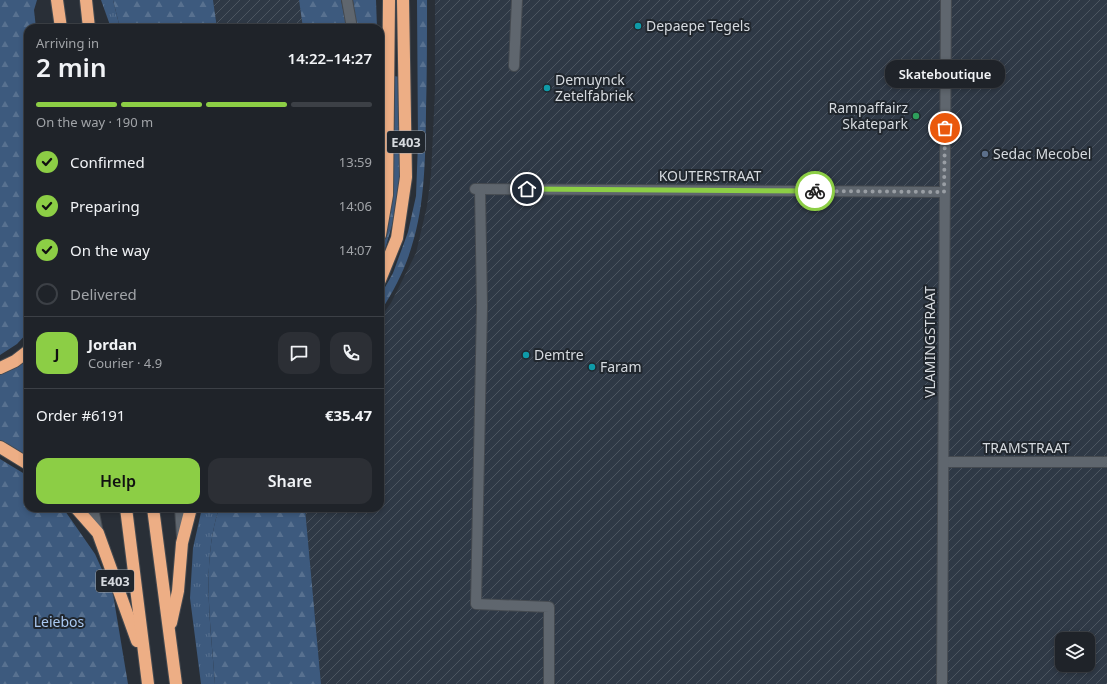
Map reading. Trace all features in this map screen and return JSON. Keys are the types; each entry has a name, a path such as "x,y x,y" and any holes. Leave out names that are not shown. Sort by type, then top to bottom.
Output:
{"highway":[{"path":"57,0 60,24"},
{"path":"86,0 89,24"},
{"name":"E403","path":"384,213 387,195 389,0"},
{"name":"E403","path":"384,270 397,238 406,177 403,0"},
{"path":"0,368 15,361 24,354"},
{"path":"0,447 24,462"},
{"name":"E403","path":"80,512 98,533 144,661"},
{"name":"E403","path":"126,512 148,684"},
{"path":"154,512 176,684"},
{"path":"169,631 178,591 182,543 190,512"}],"street":[{"path":"347,0 351,24"},
{"path":"514,66 517,0"},
{"name":"VLAMINGSTRAAT","path":"942,684 946,0"},
{"name":"KOUTERSTRAAT","path":"549,684 549,607 476,604 482,306 478,189 944,192"},
{"name":"TRAMSTRAAT","path":"944,462 1107,462"},
{"path":"94,512 98,533"},
{"path":"180,512 182,543"}],"shaded area":[{"path":"213,0 299,0 303,24 216,24"},
{"path":"435,0 1107,0 1107,684 321,684 305,512 384,512 384,313 391,303 416,253 427,206 431,175 435,91"}],"green space":[{"path":"0,0 37,0 34,10 36,24 24,24 24,336 17,344 0,355"},
{"path":"101,0 113,0 119,24 110,24"},
{"path":"113,0 213,0 216,24 119,24"},
{"path":"299,0 341,0 346,24 302,24"},
{"path":"353,0 376,0 377,24 356,24"},
{"path":"417,0 427,0 426,140 423,192 414,240 406,264 395,288 384,306 384,289 393,273 408,232 416,196 418,143"},
{"path":"394,76 400,77 401,178 395,215 384,253 384,238 390,215 394,181"},
{"path":"24,360 24,454 0,441 0,374 17,366"},
{"name":"Leiebos","path":"0,459 24,474 24,512 66,512 95,554 113,594 128,684 0,684"},
{"path":"201,512 218,512 213,529 209,573 210,618 215,684 201,684 190,598 193,548"},
{"path":"218,512 305,512 321,684 215,684 209,595 210,551 213,529"}],"way so far":[{"path":"815,191 944,192 945,128"}],"place":[{"name":"Depaepe Tegels","path":"638,26"},
{"name":"Demuynck Zetelfabriek","path":"547,88"},
{"name":"Rampaffairz Skatepark","path":"916,116"},
{"name":"Skateboutique","path":"945,128"},
{"name":"Sedac Mecobel","path":"985,154"},
{"name":"Demtre","path":"526,355"},
{"name":"Faram","path":"592,367"}],"route":[{"path":"527,189 815,191"}]}
